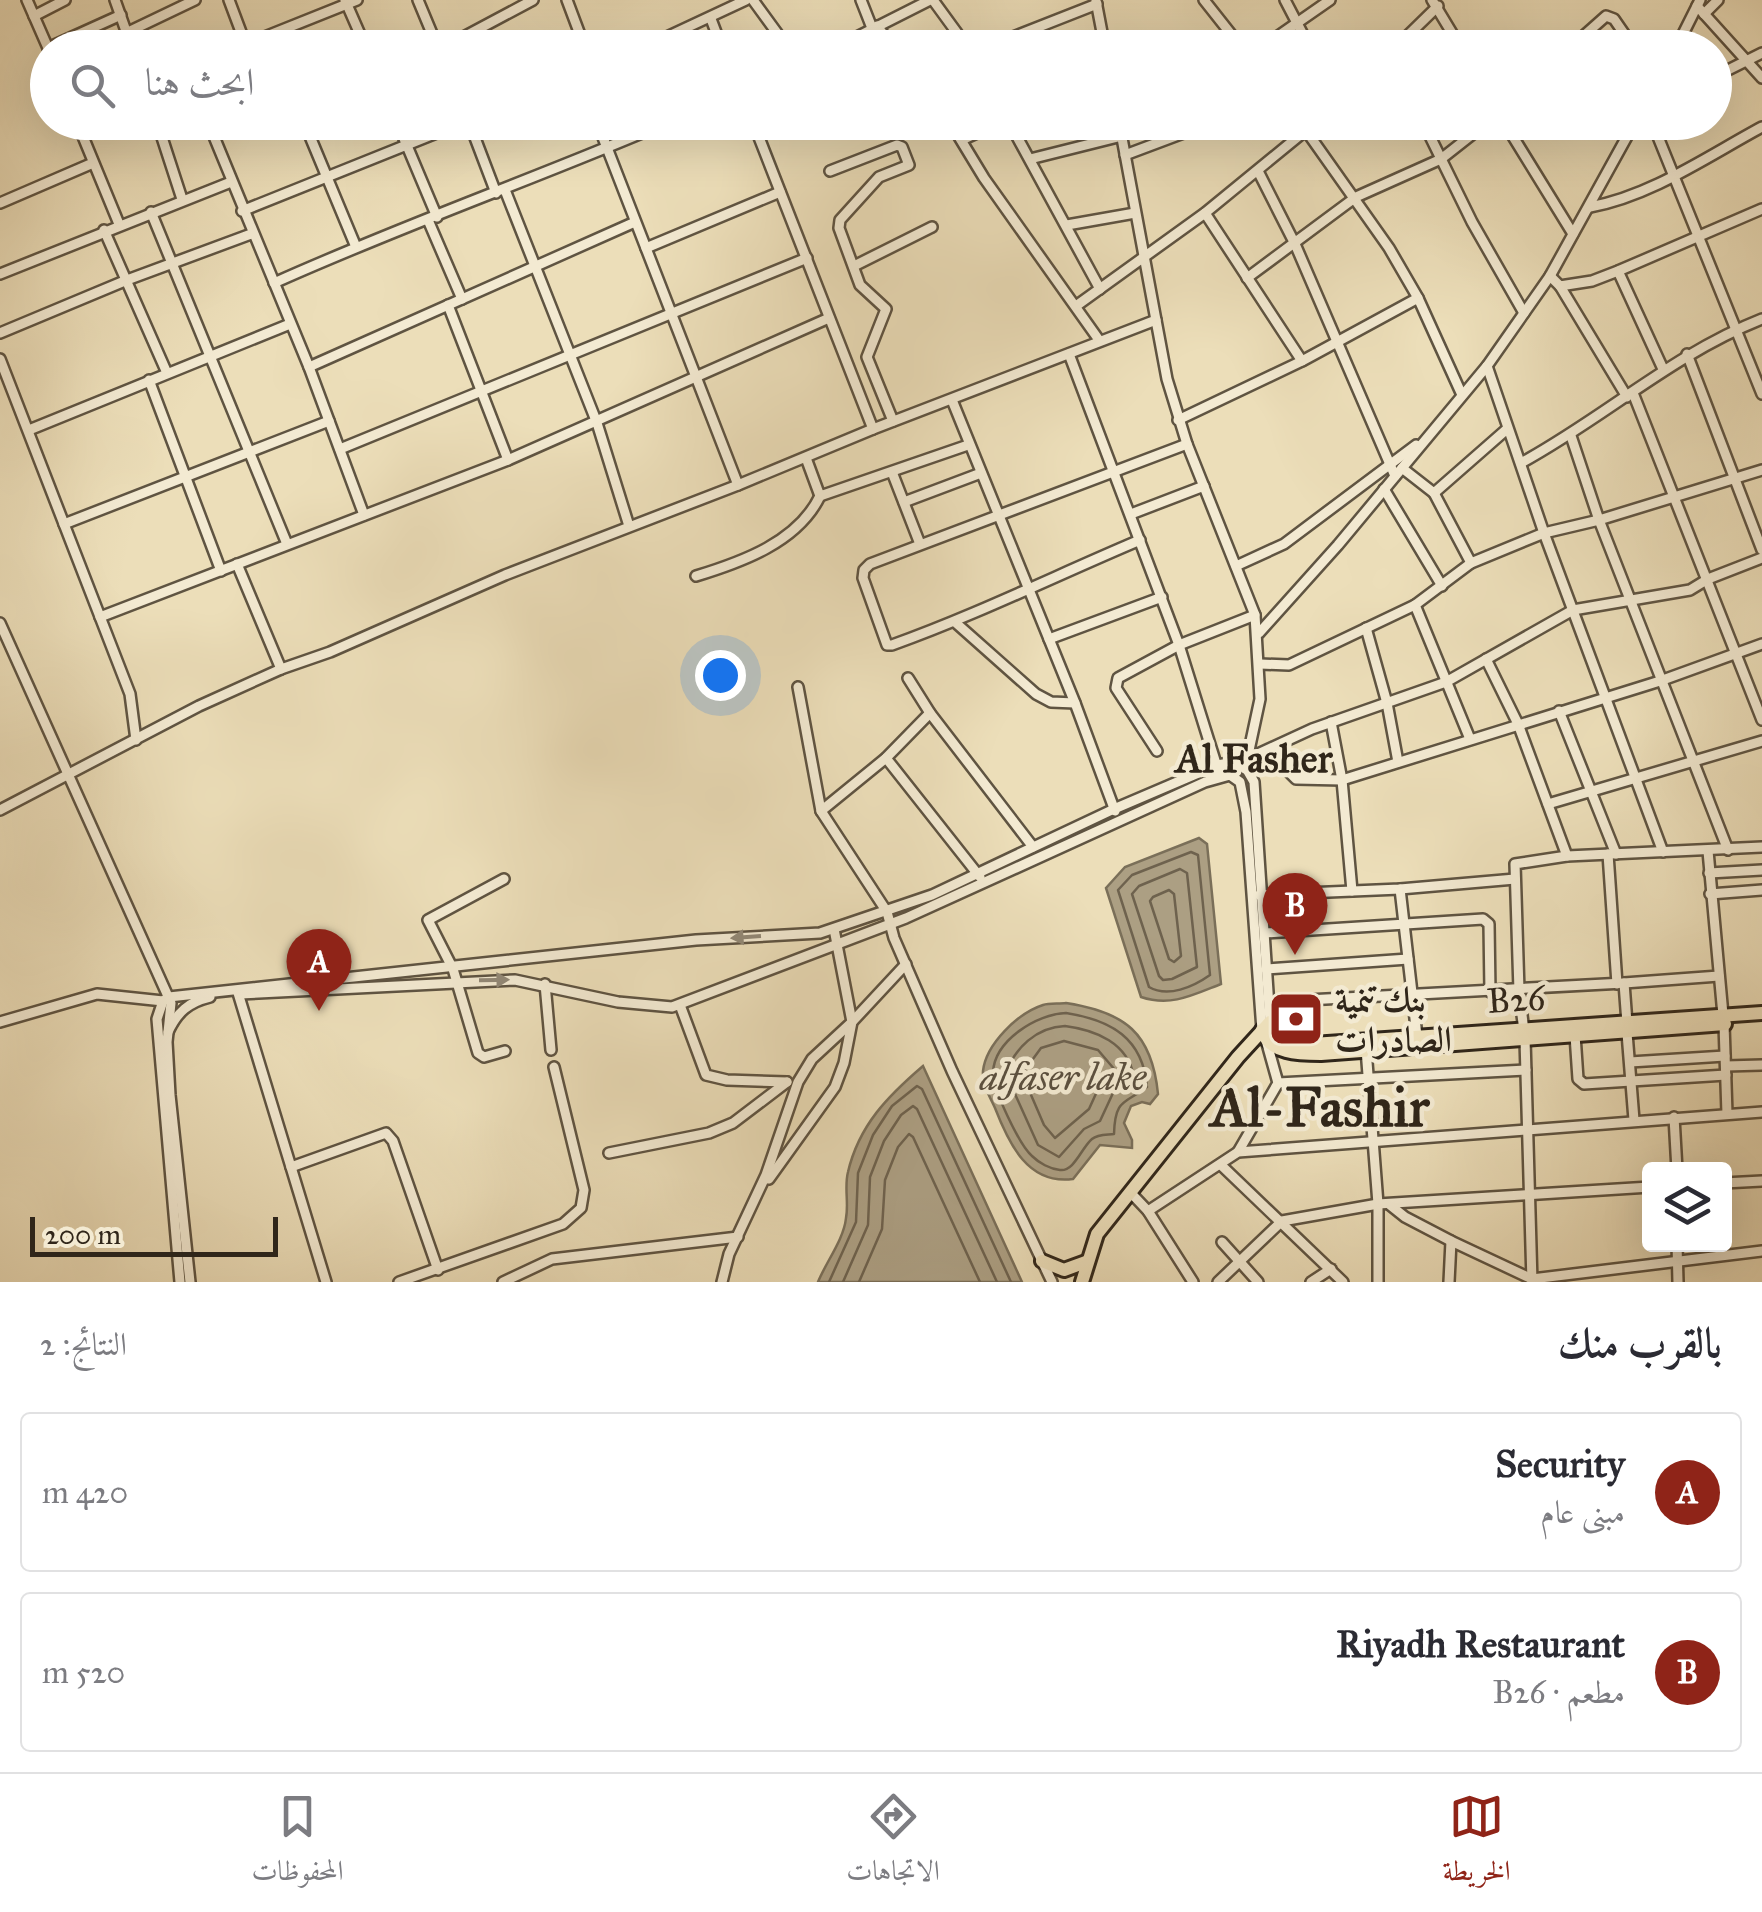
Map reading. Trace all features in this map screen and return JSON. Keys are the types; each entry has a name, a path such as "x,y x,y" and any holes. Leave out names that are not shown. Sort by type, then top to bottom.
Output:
{"highway":[{"name":"B26","path":"1271,1034 1296,1054 1762,1017"},
{"name":"B26","path":"1271,1034 1300,1044 1417,1036 1575,1035 1627,1028"},
{"path":"1082,1282 1094,1240 1130,1192 1238,1057 1271,1034"},
{"path":"1042,1261 1064,1270 1086,1262"}],"street":[{"path":"27,0 40,30"},
{"path":"34,16 66,0"},
{"path":"116,0 127,30"},
{"path":"132,30 195,0"},
{"path":"228,0 238,30"},
{"path":"280,30 357,0"},
{"path":"418,0 432,30"},
{"path":"475,30 533,0"},
{"path":"685,30 750,0 774,30"},
{"path":"861,0 878,30"},
{"path":"869,30 932,0 954,30"},
{"path":"1204,0 1226,30"},
{"path":"1285,0 1301,30"},
{"path":"1287,30 1330,0"},
{"path":"1687,30 1700,7 1718,0"},
{"path":"570,1 579,30"},
{"path":"346,2 358,30"},
{"path":"1028,30 1096,2 1101,30"},
{"path":"1411,30 1435,3 1451,30"},
{"path":"1700,7 1719,30"},
{"path":"88,30 121,15"},
{"path":"1590,30 1606,16 1621,30"},
{"path":"711,19 715,30"},
{"path":"1732,45 1762,78"},
{"path":"1732,68 1762,53"},
{"path":"1590,207 1614,202 1672,176 1762,128"},
{"path":"84,140 120,224"},
{"path":"162,140 182,199"},
{"path":"215,140 364,515"},
{"path":"311,140 356,246"},
{"path":"404,140 462,299"},
{"path":"242,210 422,140"},
{"path":"475,140 536,266 572,355 629,526"},
{"path":"604,140 738,486"},
{"path":"274,283 356,246 626,140"},
{"path":"760,140 872,429"},
{"path":"962,140 984,178 1100,340"},
{"path":"1019,140 1100,289"},
{"path":"1030,159 1106,140"},
{"path":"1123,140 1178,420 1256,615 1259,633 1258,719 1248,763 1254,787 1263,969 1278,1083 1238,1152 1148,1210"},
{"path":"1126,156 1167,140"},
{"path":"1076,306 1206,214 1290,140"},
{"path":"1313,140 1356,197 1418,298 1462,395"},
{"path":"1432,140 1524,313"},
{"path":"1247,278 1356,197 1441,160 1466,140"},
{"path":"1515,140 1573,234"},
{"path":"1259,633 1487,366 1550,276 1625,140"},
{"path":"1659,140 1762,394"},
{"path":"830,171 900,146 910,165 880,177 840,220 839,228 860,285 886,309 866,357 893,421"},
{"path":"871,156 880,177"},
{"path":"0,203 93,162"},
{"path":"1258,171 1295,244 1390,464 1434,493 1471,564"},
{"path":"0,274 231,182"},
{"path":"646,248 780,192"},
{"path":"1560,286 1618,272 1762,208"},
{"path":"151,212 287,544"},
{"path":"1067,225 1135,212"},
{"path":"1206,214 1302,361"},
{"path":"308,367 635,222"},
{"path":"854,266 932,227"},
{"path":"104,230 167,373"},
{"path":"0,333 251,234"},
{"path":"340,449 807,258"},
{"path":"1618,272 1663,369"},
{"path":"1550,276 1630,395 1675,496 1762,720"},
{"path":"1178,420 1302,361 1418,298"},
{"path":"448,305 508,460"},
{"path":"100,617 508,460 829,318"},
{"path":"1521,463 1571,436 1686,354 1762,318"},
{"path":"0,810 281,669 330,652 505,575 1156,320"},
{"path":"29,430 290,324"},
{"path":"1069,354 1179,644 1220,777"},
{"path":"1686,354 1762,550"},
{"path":"0,359 130,694 136,740"},
{"path":"1487,366 1544,533 1664,852"},
{"path":"149,380 221,571"},
{"path":"952,400 1120,821"},
{"path":"64,524 329,421"},
{"path":"1434,493 1507,430"},
{"path":"1236,566 1284,544 1430,434"},
{"path":"1571,436 1660,681 1728,850"},
{"path":"1140,540 1028,587 956,623 887,644 863,578 864,570 920,544 1188,444"},
{"path":"696,576 720,569 786,537 804,522 820,496 968,445"},
{"path":"806,458 820,496"},
{"path":"1260,664 1288,666 1415,605 1471,564 1544,533 1762,470"},
{"path":"892,472 920,544"},
{"path":"904,502 981,473"},
{"path":"1130,514 1204,486"},
{"path":"1384,489 1442,586"},
{"path":"1236,778 1248,763 1281,745 1331,722 1446,682 1573,610 1690,590 1762,558"},
{"path":"237,564 281,669"},
{"path":"1049,638 1162,597"},
{"path":"1415,605 1470,740"},
{"path":"1157,751 1116,688 1118,678 1179,644 1256,615"},
{"path":"0,623 172,1009 168,1032 180,1282"},
{"path":"956,623 1036,694 1051,702 1075,703"},
{"path":"1366,628 1387,703 1398,762"},
{"path":"1281,745 1290,773 1296,779 1342,780 1660,681 1762,644"},
{"path":"1486,659 1518,724 1567,856"},
{"path":"908,678 930,713 1033,847"},
{"path":"798,687 821,811 886,912 952,1071 1052,1282"},
{"path":"1559,711 1592,790 1612,854 1634,1120"},
{"path":"821,811 886,758 930,713"},
{"path":"1331,722 1342,780 1352,891"},
{"path":"1548,804 1762,742"},
{"path":"886,758 984,882"},
{"path":"338,983 515,980 618,1002 656,1007 680,1005 890,924 977,873 1217,765 1248,763"},
{"path":"0,1022 97,994 166,999 338,983 696,940 834,929 984,882 1230,775 1242,786 1265,933 1263,969 1271,1034"},
{"path":"1160,790 1164,801"},
{"path":"1052,839 1057,849"},
{"path":"1532,1280 1516,864 1567,856 1762,847"},
{"path":"1708,851 1724,1020 1728,1114"},
{"path":"1709,873 1762,870"},
{"path":"504,879 429,917 453,968 480,1057 505,1050"},
{"path":"1258,895 1515,879"},
{"path":"1400,889 1417,1036"},
{"path":"1710,894 1762,890"},
{"path":"1265,933 1486,921 1490,992"},
{"path":"758,1193 835,1087 844,1063 852,1022 834,929"},
{"path":"796,934 804,958"},
{"path":"1263,969 1408,959"},
{"path":"609,1153 708,1133 734,1123 793,1082 906,964"},
{"path":"1270,1002 1720,976"},
{"path":"545,984 551,1050"},
{"path":"168,1032 188,1004 238,992"},
{"path":"238,992 326,1282"},
{"path":"166,999 156,1019 190,1282"},
{"path":"680,1005 706,1075 727,1080 793,1082"},
{"path":"1575,1035 1580,1082 1631,1082 1725,1066"},
{"path":"1366,1048 1383,1204 1378,1282"},
{"path":"1630,1062 1762,1065"},
{"path":"400,1282 563,1224 581,1208 584,1190 554,1068"},
{"path":"1278,1083 1526,1070"},
{"path":"722,1282 758,1193 793,1082"},
{"path":"1238,1152 1762,1112"},
{"path":"1674,1117 1676,1162"},
{"path":"290,1167 386,1132 393,1141 438,1270"},
{"path":"1221,1165 1343,1282"},
{"path":"1732,1183 1762,1181"},
{"path":"1218,1282 1282,1221 1383,1204 1642,1188"},
{"path":"1130,1192 1148,1210 1192,1282"},
{"path":"1383,1204 1532,1280 1762,1252"},
{"path":"503,1282 552,1259 738,1237"},
{"path":"1449,1282 1450,1241"},
{"path":"1222,1242 1258,1282"},
{"path":"1677,1252 1678,1282"},
{"path":"1310,1282 1331,1269"}],"water":[{"path":"1199,838 1207,844 1221,984 1172,1000 1141,997 1106,888 1125,867"},
{"name":"alfaser lake","path":"1066,1003 1104,1012 1132,1029 1149,1055 1158,1094 1150,1104 1131,1106 1124,1123 1132,1148 1100,1145 1073,1179 1057,1179 1032,1169 1014,1148 987,1090 983,1071 990,1050 1014,1022 1043,1005"},
{"path":"923,1066 1022,1282 818,1282 845,1226 847,1178 859,1140 887,1100"}],"place":[{"name":"Riyadh Restaurant","path":"1295,955"},
{"name":"Security","path":"319,1011"},
{"name":"بنك تنمية الصادرات","path":"1296,1019"}],"district":[{"name":"Al Fasher","path":"1254,758"},
{"name":"Al-Fashir","path":"1320,1107"}]}
